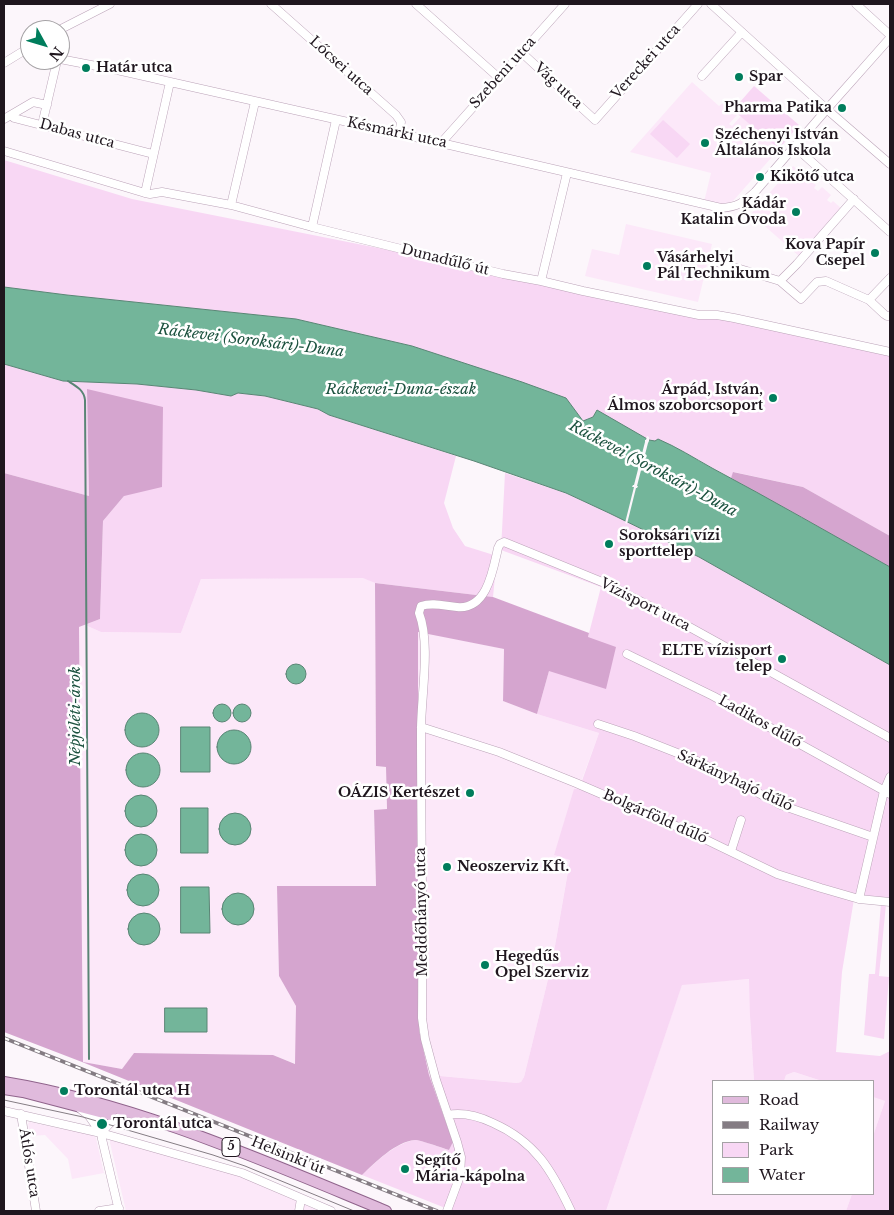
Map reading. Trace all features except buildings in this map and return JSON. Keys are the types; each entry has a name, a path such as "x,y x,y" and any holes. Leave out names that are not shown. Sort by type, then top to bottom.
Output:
{"main road":[{"name":"Helsinki út","path":"4,1082 36,1087 119,1117 165,1130 224,1151 369,1211"},
{"name":"Helsinki út","path":"4,1089 73,1104 90,1105 167,1124 226,1145 386,1211"}],"street":[{"path":"70,25 110,4"},
{"name":"Lőcsei utca","path":"271,4 396,115 401,122 399,134"},
{"path":"416,4 499,78"},
{"name":"Szebeni utca","path":"441,143 565,4"},
{"name":"Vereckei utca","path":"595,120 698,4"},
{"path":"711,4 890,164"},
{"path":"856,4 890,37 794,146 890,232"},
{"path":"702,76 742,32"},
{"name":"Vág utca","path":"522,53 595,120"},
{"path":"4,63 20,54"},
{"name":"Késmárki utca","path":"70,61 441,143 717,208 734,207 746,200 794,146"},
{"path":"42,125 57,70"},
{"path":"145,193 170,82"},
{"path":"4,119 33,102 47,105"},
{"path":"231,206 255,102"},
{"name":"Dabas utca","path":"11,115 14,118 153,154"},
{"path":"312,227 336,120"},
{"name":"Dunadűlő út","path":"4,150 145,193 170,193 231,206 503,274 692,314 734,318 890,352"},
{"path":"541,281 566,172"},
{"path":"780,281 854,199"},
{"path":"717,262 780,281 802,299 816,282 826,281 869,300 884,314 890,316"},
{"path":"869,300 890,278"},
{"name":"Vízisport utca","path":"422,606 428,604 466,607 478,600 486,589 498,548 504,542 607,584 675,619 890,738"},
{"name":"Meddőhányó utca","path":"422,606 419,613 423,623 424,663 421,727 422,1018 436,1080 460,1150 460,1176 448,1207"},
{"name":"Ladikos dűlő","path":"627,654 713,696 887,793"},
{"name":"Sárkányhajó dűlő","path":"598,724 695,760 781,805 873,837"},
{"name":"Bolgárföld dűlő","path":"421,727 498,752 576,783 690,832 777,874 859,899 890,902"},
{"path":"859,899 873,837 890,777"},
{"path":"731,851 741,820"},
{"path":"73,1104 88,1116 100,1133"},
{"path":"90,1105 98,1121 119,1210 99,1211"},
{"path":"4,1110 100,1133 242,1173 331,1211"},
{"name":"Átlós utca","path":"21,1114 36,1211"},
{"path":"448,1115 463,1114 476,1116 498,1125 529,1145 548,1168 572,1211"},
{"path":"100,1133 119,1117"},
{"path":"299,1211 301,1199"}],"shaded area":[{"name":"Széchenyi István Általános Iskola","path":"692,82 719,106 723,103 737,115 729,124 732,126 741,116 754,127 745,137 747,140 757,130 779,149 733,201 719,206 704,202 711,173 630,152"},
{"name":"Kádár Katalin Óvoda","path":"793,166 802,173 800,176 804,179 807,176 816,185 814,188 818,191 822,187 831,195 827,200 831,203 833,201 842,209 800,257 751,214"},
{"name":"Vásárhelyi Pál Technikum","path":"626,224 712,244 698,302 585,276 592,249 619,255"},
{"path":"87,389 163,407 162,487 124,496 103,521 100,619 79,627 83,1062 122,1069 134,1053 273,1055 295,1064 296,1006 279,976 277,886 376,886 374,810 387,809 386,767 376,766 375,583 493,597 589,633 588,637 616,647 606,689 549,671 537,714 503,701 504,649 418,632 419,1030 429,1075 453,1142 449,1150 418,1140 400,1144 386,1153 362,1175 4,1032 4,473 89,496"},
{"path":"733,472 803,487 890,536 890,567 731,478"},
{"path":"363,577 375,583 376,766 386,767 387,810 374,811 376,886 279,976 296,1006 296,1064 273,1055 134,1053 122,1069 82,1062 79,627 85,625 101,632 181,633 201,579"},
{"path":"418,631 504,649 503,701 537,714 599,733 554,855 570,859 552,963 524,1077 521,1082 517,1083 429,1075 419,1030"},
{"path":"750,979 754,1080 712,1080 712,1195 852,1195 846,1211 606,1211 682,984"},
{"path":"794,1072 819,1080 784,1080 786,1075"},
{"path":"874,1097 885,1101 874,1133"},
{"path":"28,1123 92,1134 96,1138 104,1173 72,1179 68,1159 45,1135 30,1136"},
{"path":"110,1139 234,1174 319,1211 126,1211"}],"green space":[{"path":"754,86 799,125 779,149 733,110"},
{"path":"663,120 690,144 677,158 650,134"},
{"path":"4,160 132,199 890,350 890,536 803,487 734,472 731,478 674,446 649,440 596,410 593,417 583,421 566,398 412,346 296,319 4,287"},
{"path":"4,364 63,381 137,384 196,390 231,396 238,393 265,396 318,409 329,415 456,456 444,503 453,528 465,546 497,556 493,597 375,583 363,578 201,579 181,633 101,632 85,625 79,627 100,619 103,521 124,496 87,389 89,496 4,473"},
{"path":"505,473 565,493 699,557 890,665 890,905 886,904 879,976 889,977 884,1039 864,1035 869,974 875,974 881,904 854,899 842,972 836,1052 880,1056 890,1051 890,1211 846,1211 852,1195 874,1195 874,1133 885,1101 874,1097 874,1080 819,1080 794,1072 786,1075 784,1080 754,1080 749,979 682,985 606,1211 453,1211 362,1175 386,1154 408,1142 418,1140 449,1150 453,1142 429,1075 521,1082 524,1077 552,963 570,860 554,855 574,789 579,789 599,733 537,714 549,671 588,637 601,587 501,550"}],"water":[{"name":"Ráckevei-Duna-észak","path":"4,287 296,319 412,346 522,382 566,398 583,421 593,417 597,410 649,440 655,441 658,439 679,449 890,567 890,665 699,557 566,493 474,461 329,415 318,409 265,396 238,393 231,396 196,390 137,384 63,381 4,364"},
{"path":"292,664 300,664 306,670 306,678 300,684 292,684 286,678 286,670"},
{"path":"222,704 228,707 231,713 228,719 222,722 216,719 213,713 216,707"},
{"path":"242,704 248,707 251,713 248,719 242,722 236,719 233,713 236,707"},
{"path":"142,713 154,718 159,730 154,742 142,747 130,742 125,730 130,718"},
{"path":"181,727 210,727 210,772 181,772"},
{"path":"234,730 241,731 246,735 250,740 250,754 246,759 241,763 234,764 227,763 222,759 218,754 217,747 218,740 222,735 227,731"},
{"path":"143,753 155,758 160,770 155,782 143,787 131,782 126,770 131,758"},
{"path":"141,795 147,796 152,800 156,805 156,817 152,822 147,826 141,827 135,826 130,822 126,817 125,811 126,805 130,800 135,796"},
{"path":"181,808 208,808 208,853 181,853"},
{"path":"235,813 241,814 246,818 250,823 250,835 246,840 241,844 235,845 229,844 224,840 220,835 219,829 220,823 224,818 229,814"},
{"path":"141,834 147,835 152,839 156,844 156,856 152,861 147,865 141,866 135,865 130,861 126,856 125,850 126,844 130,839 135,835"},
{"path":"143,874 149,875 154,879 158,884 158,896 154,901 149,905 143,906 137,905 132,901 128,896 127,890 128,884 132,879 137,875"},
{"path":"181,887 209,887 210,933 181,933"},
{"path":"238,893 250,897 254,909 250,921 238,925 226,921 222,909 226,897"},
{"path":"144,913 155,918 160,929 155,940 144,945 133,940 128,929 133,918"},
{"path":"165,1008 207,1008 207,1032 165,1032"}],"pier":[{"path":"647,436 649,441 627,524 625,523 634,487 632,487"}],"waterway":[{"name":"Népjóléti-árok","path":"68,381 81,391 85,400 89,1059"}],"tram line":[{"path":"4,1100 83,1117 213,1155 245,1166 354,1211"}],"railway":[{"path":"4,1038 437,1211"}],"place":[{"name":"Határ utca","path":"86,68"},
{"name":"Spar","path":"739,77"},
{"name":"Pharma Patika","path":"842,108"},
{"name":"Széchenyi István Általános Iskola","path":"705,143"},
{"name":"Kikötő utca","path":"760,177"},
{"name":"Kádár Katalin Óvoda","path":"796,212"},
{"name":"Kova Papír Csepel","path":"875,253"},
{"name":"Vásárhelyi Pál Technikum","path":"647,266"},
{"name":"Árpád, István, Álmos szoborcsoport","path":"773,398"},
{"name":"Soroksári vízi sporttelep","path":"609,544"},
{"name":"ELTE vízisport telep","path":"782,659"},
{"name":"OÁZIS Kertészet","path":"470,793"},
{"name":"Neoszerviz Kft.","path":"447,867"},
{"name":"Hegedűs Opel Szerviz","path":"485,965"},
{"name":"Torontál utca H","path":"64,1091"},
{"name":"Torontál utca","path":"102,1124"},
{"name":"Segítő Mária-kápolna","path":"405,1169"}],"water label":[{"name":"Ráckevei (Soroksári)-Duna","path":"251,341"},
{"name":"Ráckevei (Soroksári)-Duna","path":"653,469"}]}
